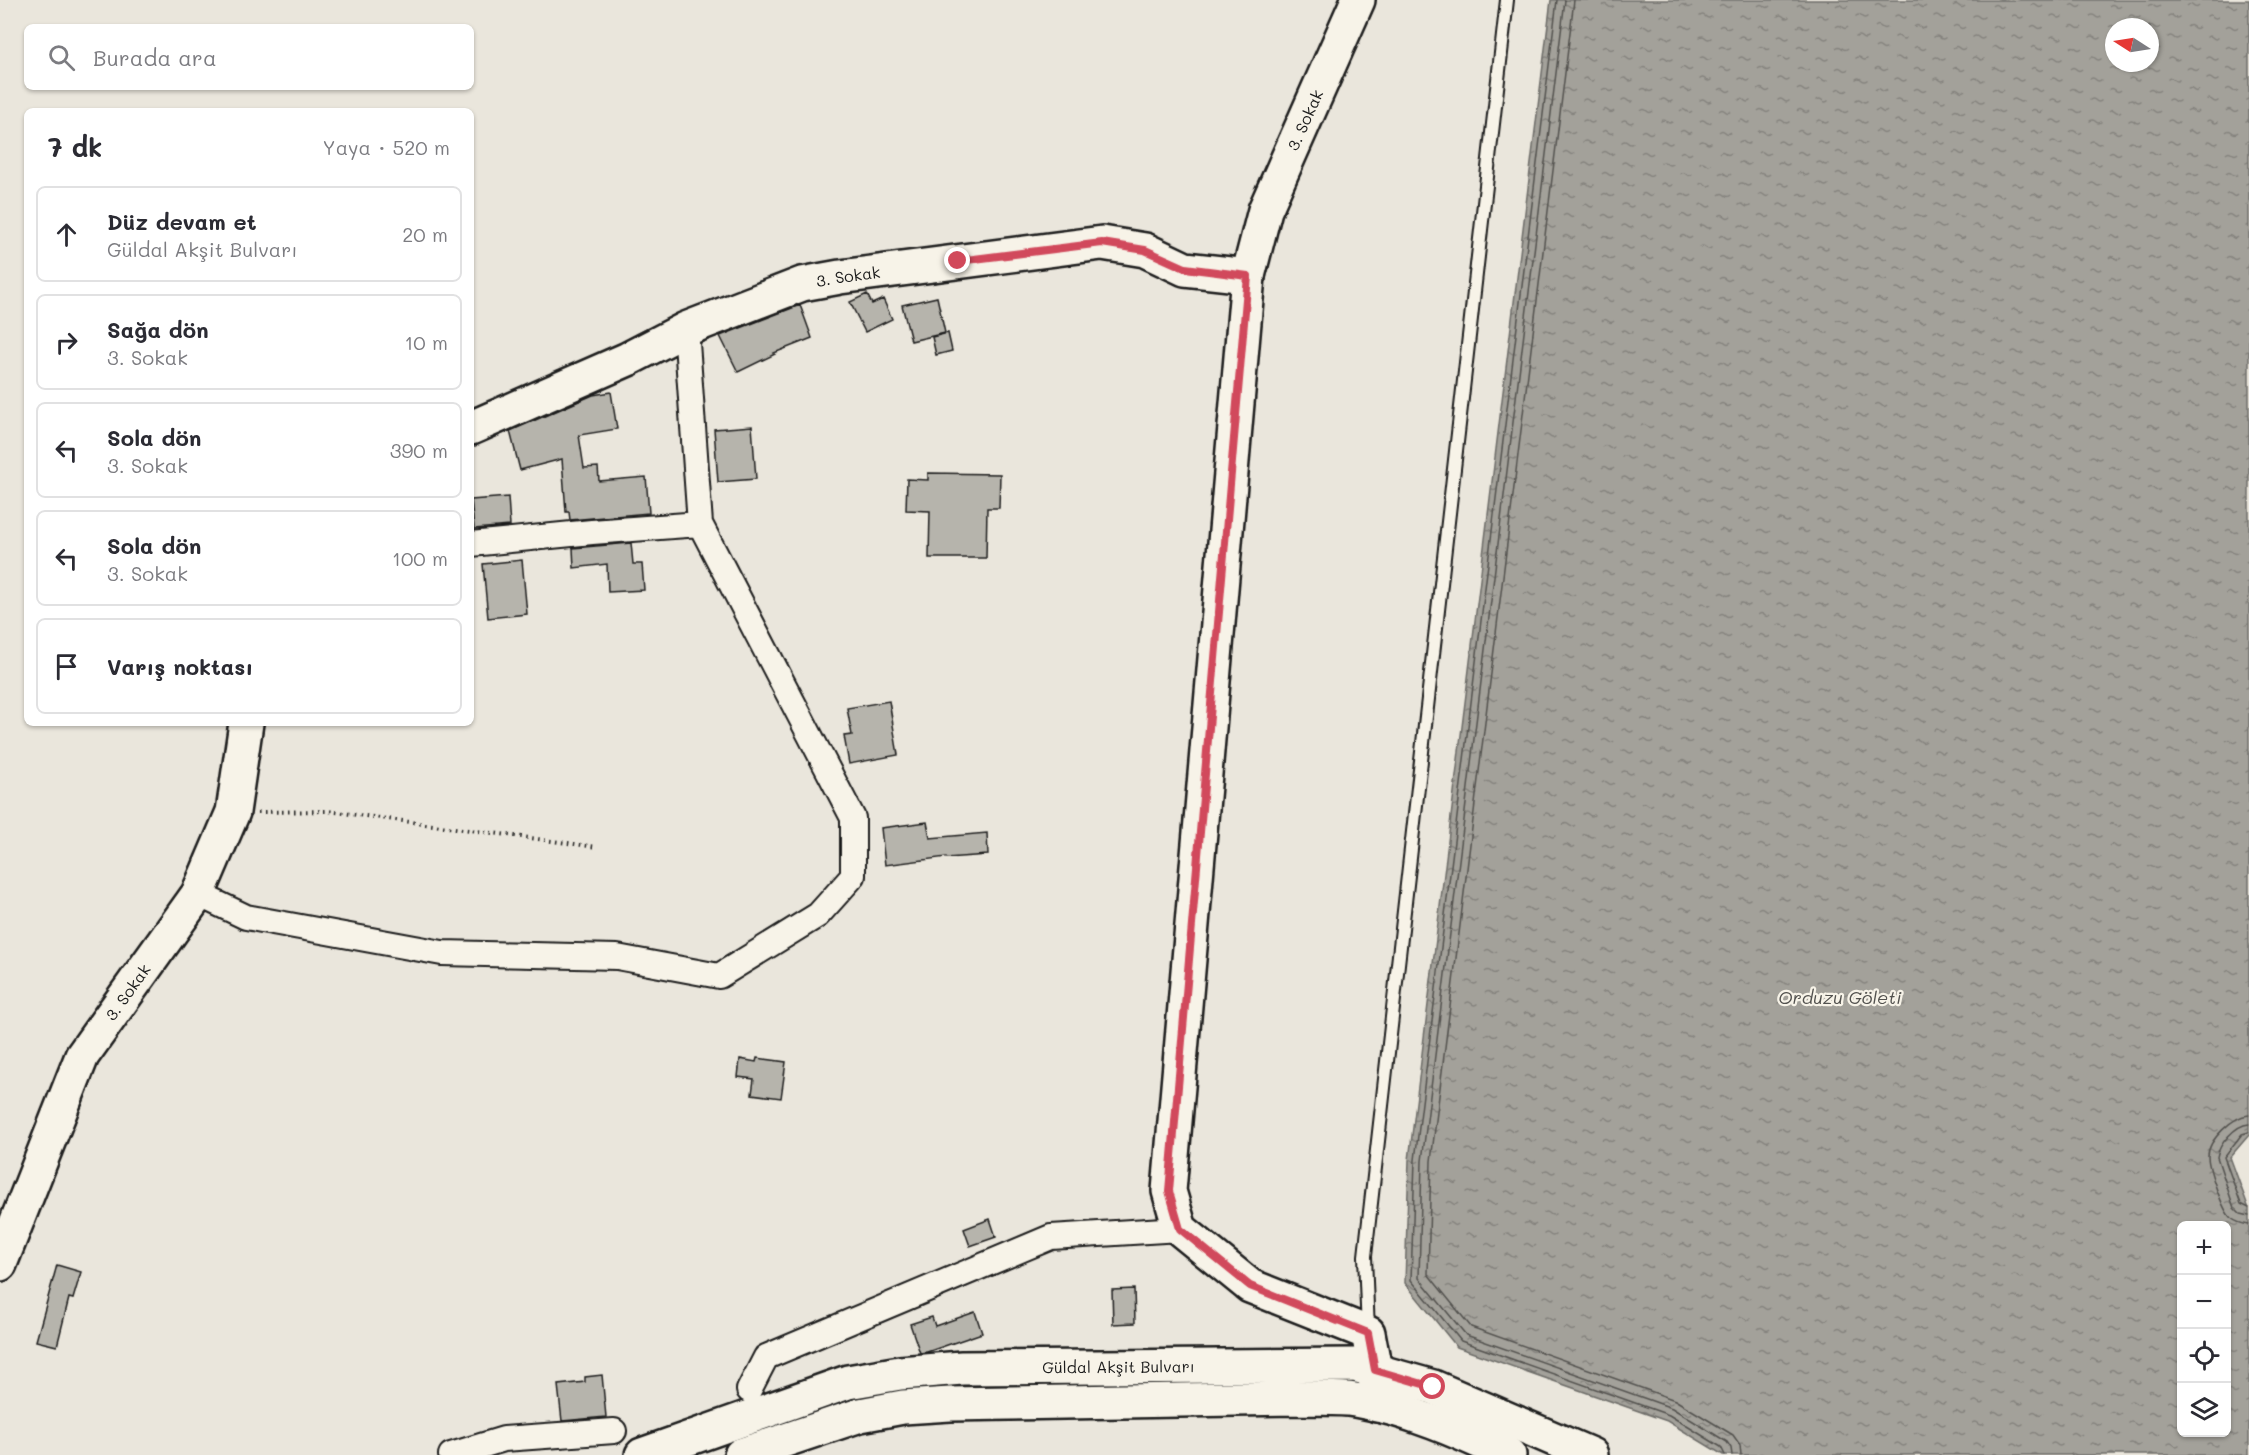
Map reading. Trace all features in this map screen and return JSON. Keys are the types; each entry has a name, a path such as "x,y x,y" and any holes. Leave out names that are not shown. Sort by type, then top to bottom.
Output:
{"street":[{"name":"3. Sokak","path":"1180,1229 1169,1191 1248,276 1266,210 1358,0"},
{"name":"3. Sokak","path":"474,427 686,330 802,284 1102,243 1145,250 1185,268 1248,276"},
{"path":"198,894 246,918 442,953 617,957 719,976 818,915 853,876 853,818 700,524 686,330"},
{"path":"474,544 700,524"},
{"name":"3. Sokak","path":"0,1264 82,1056 198,894 233,812 246,726"},
{"path":"749,1390 766,1357 1051,1237 1180,1229 1250,1286 1368,1333 1375,1370 1377,1405"},
{"name":"Güldal Akşit Bulvarı","path":"642,1455 848,1382 900,1373 962,1368 1319,1365 1355,1365 1433,1387 1591,1455"},
{"name":"Güldal Akşit Bulvarı","path":"741,1455 860,1415 903,1407 950,1404 1299,1398 1353,1399 1377,1405 1422,1418 1509,1455"},
{"path":"451,1455 504,1439 614,1431"}],"lane":[{"path":"1368,1333 1365,1256 1508,0"}],"path":[{"path":"233,812 328,811 597,847"}],"water":[{"name":"Orduzu Göleti","path":"1551,0 2249,0 2249,1135 2230,1157 2249,1209 2249,1455 1723,1455 1667,1421 1457,1347 1405,1283 1409,1160"}],"building":[{"path":"867,294 872,304 883,299 892,319 865,332 850,302"},
{"path":"937,297 945,333 911,341 902,305"},
{"path":"800,305 812,338 774,353 738,372 720,336"},
{"path":"948,333 952,351 936,355 932,337"},
{"path":"611,392 617,429 579,435 584,468 598,467 599,481 646,477 649,513 570,520 569,512 566,512 562,459 520,470 510,431 593,395"},
{"path":"752,426 756,479 718,482 714,429"},
{"path":"928,473 1000,474 999,508 987,508 986,558 929,558 930,511 906,510 907,479 928,480"},
{"path":"508,497 510,526 474,529 474,500"},
{"path":"631,543 633,564 642,564 644,590 608,592 607,564 574,568 573,548"},
{"path":"522,560 527,614 488,618 483,564"},
{"path":"889,701 898,755 849,764 844,736 852,735 847,708"},
{"path":"927,822 930,838 987,833 988,855 946,857 885,865 881,828"},
{"path":"757,1058 786,1062 781,1098 752,1094 754,1079 738,1077 740,1059 756,1062"},
{"path":"990,1219 996,1237 970,1246 964,1229"},
{"path":"57,1265 81,1272 73,1299 69,1298 57,1346 36,1341"},
{"path":"1134,1289 1135,1323 1113,1324 1112,1290"},
{"path":"975,1312 982,1333 920,1353 910,1324 932,1317 935,1326"},
{"path":"602,1375 606,1417 562,1421 558,1385 585,1382 585,1377"}],"route":[{"path":"958,261 1102,243 1145,250 1185,268 1248,276 1169,1191 1180,1229 1250,1286 1368,1333 1375,1370 1433,1387"}]}
